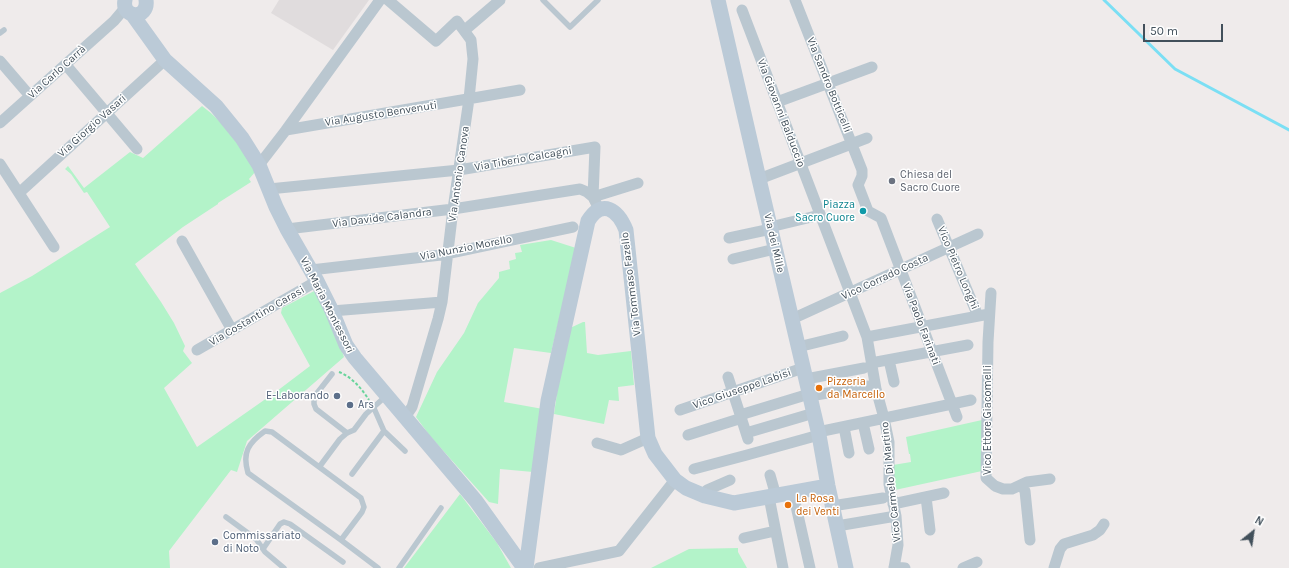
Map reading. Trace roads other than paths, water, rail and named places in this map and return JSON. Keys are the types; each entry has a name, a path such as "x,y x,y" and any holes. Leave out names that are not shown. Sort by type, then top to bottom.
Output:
{"main road":[{"name":"Via dei Mille","path":"718,0 819,433 828,486 846,568"},
{"name":"Via Maria Montessori","path":"134,5 146,34 165,60 216,106 242,138 259,165 276,207 332,311 346,345 355,358 476,501 525,568"},
{"name":"Via Tommaso Fazello","path":"596,203 617,214 626,230 648,438 655,454 675,480 686,488 705,496 734,503 828,486"},
{"path":"525,568 548,401 588,221 592,215 596,203"}],"street":[{"path":"259,165 380,0"},
{"path":"388,0 436,41 457,21 465,30 492,2"},
{"name":"Via Sandro Botticelli","path":"795,0 862,170"},
{"name":"Via Carlo Carrà","path":"1,121 134,5"},
{"name":"Via Giovanni Balduccio","path":"742,10 820,215"},
{"name":"Via Antonio Canova","path":"405,417 412,407 442,302 473,59 471,40 465,30"},
{"name":"Via Giorgio Vasari","path":"18,193 165,60"},
{"path":"0,61 30,96"},
{"path":"66,65 137,149"},
{"path":"777,102 872,67"},
{"name":"Via Augusto Benvenuti","path":"286,130 520,90"},
{"path":"759,179 867,138"},
{"name":"Via Tiberio Calcagni","path":"269,189 459,170 595,147 596,203"},
{"path":"0,164 54,247"},
{"name":"Via Paolo Farinati","path":"862,170 862,176 858,185 868,211 881,218 957,416"},
{"path":"596,203 638,183"},
{"name":"Via Davide Calandra","path":"287,229 453,209 580,189 587,192 596,203"},
{"path":"729,238 820,215"},
{"name":"Vico Carmelo Di Martino","path":"820,215 868,337 868,365 884,418 889,442 889,484 896,516 898,568"},
{"name":"Vico Pietro Longhi","path":"937,219 949,247 984,315"},
{"name":"Via Nunzio Morello","path":"314,276 448,253 573,227"},
{"name":"Vico Corrado Costa","path":"792,319 978,234"},
{"path":"182,241 232,330"},
{"path":"733,259 775,249"},
{"name":"Via Costantino Carasi","path":"197,350 232,330 314,276"},
{"name":"Vico Ettore Giacomelli","path":"991,293 984,315 986,478 995,486 1003,489 1012,488 1027,482 1050,479"},
{"path":"332,311 442,302"},
{"path":"868,337 923,328 984,315"},
{"path":"798,347 843,336"},
{"name":"Vico Giuseppe Labisi","path":"680,410 733,392 805,373 868,365 968,345"},
{"path":"889,360 894,382"},
{"path":"728,377 748,436 814,413"},
{"path":"688,435 741,416 810,395 868,386"},
{"path":"694,469 863,422 971,400"},
{"path":"863,422 869,449"},
{"path":"844,427 849,453"},
{"path":"597,443 621,450 648,438"},
{"path":"770,475 775,531 781,568"},
{"path":"539,568 619,550 675,480"},
{"path":"707,490 730,480"},
{"path":"1021,485 1025,491 1030,540"},
{"path":"794,493 810,568"},
{"path":"893,504 944,493"},
{"path":"926,497 930,530"},
{"path":"832,506 882,498"},
{"path":"837,526 896,516"},
{"path":"1054,568 1060,549 1064,544 1093,534 1100,530 1104,524"},
{"path":"744,538 775,531"},
{"path":"963,568 977,562"}],"lane":[{"path":"543,0 570,27 598,0"},
{"path":"332,374 314,397 314,404 316,409 347,433"},
{"path":"320,466 340,439 347,433 354,430 373,406 387,395"},
{"path":"373,406 384,431 405,451"},
{"path":"341,540 362,512 364,507 362,498 272,432 265,431 256,437 248,448 246,455 245,463 248,473 378,568"},
{"path":"352,474 384,431"},
{"path":"399,568 441,508"},
{"path":"226,516 256,539 263,549 284,568"},
{"path":"263,549 280,524 284,522 290,524 343,562"}],"waterway":[{"path":"1104,0 1175,69 1289,130"}],"place":[{"name":"Chiesa del Sacro Cuore","path":"892,181"},
{"name":"Piazza Sacro Cuore","path":"863,211"},
{"name":"Pizzeria da Marcello","path":"819,388"},
{"name":"E-Laborando","path":"337,396"},
{"name":"Ars","path":"350,405"},
{"name":"La Rosa dei Venti","path":"788,505"},
{"name":"Commissariato di Noto","path":"215,542"}]}
